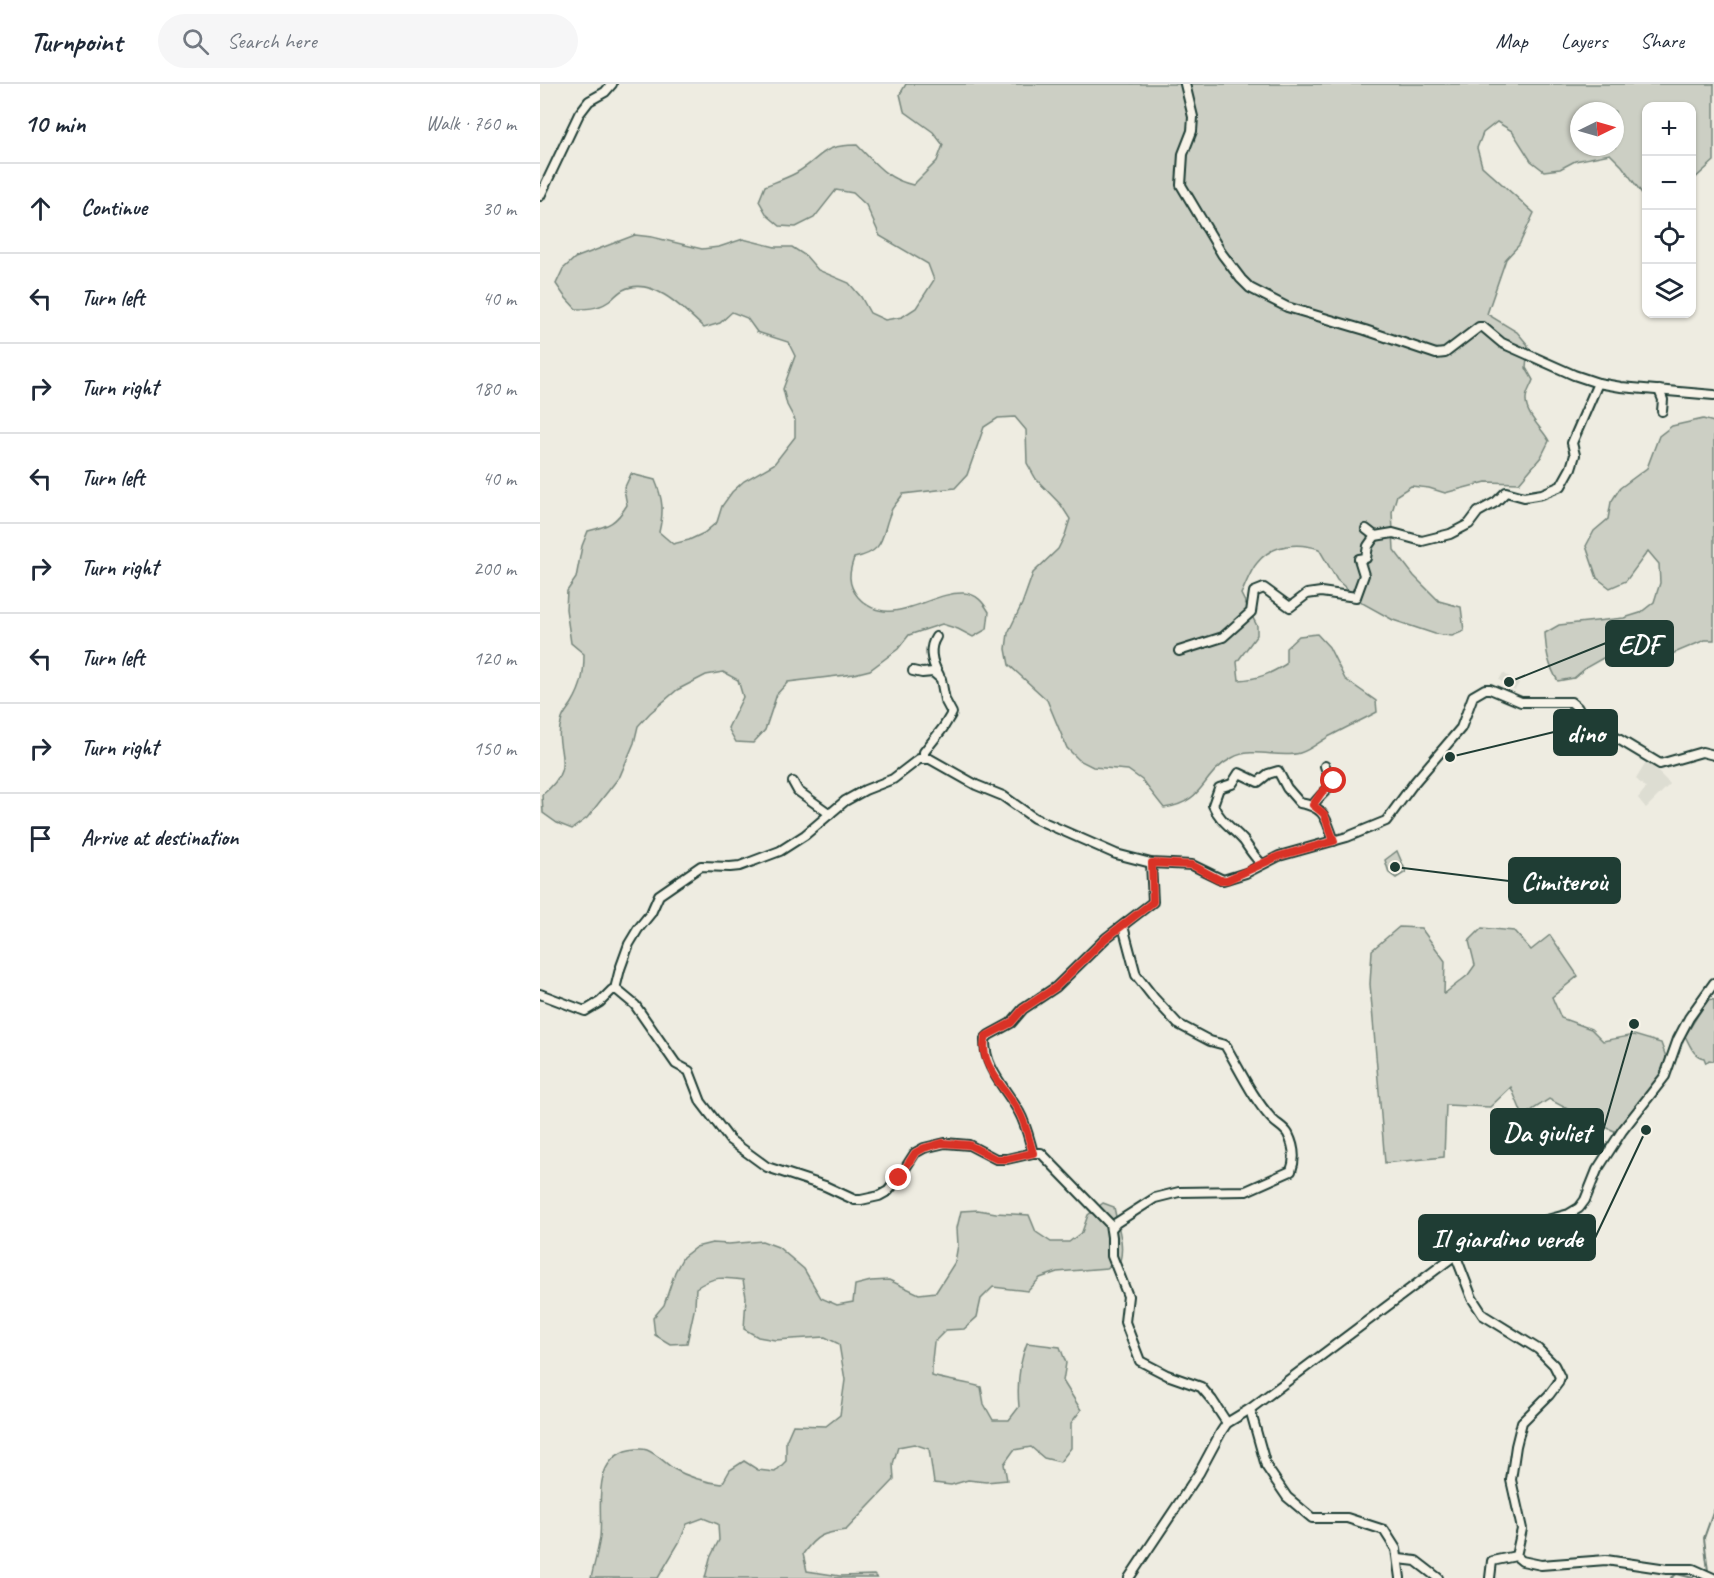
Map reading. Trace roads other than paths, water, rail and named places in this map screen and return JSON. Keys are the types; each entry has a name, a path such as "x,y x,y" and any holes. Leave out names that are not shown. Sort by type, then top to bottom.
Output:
{"street":[{"path":"540,196 579,114 589,101 605,92 612,84"},
{"path":"1185,84 1193,117 1192,131 1183,154 1181,185 1222,254 1250,288 1287,307 1436,354 1445,353 1479,327 1483,327 1502,344 1598,383 1714,395"},
{"path":"1179,651 1223,637 1251,612 1254,592 1264,588 1290,607 1307,594 1321,592 1356,597 1364,576 1359,560 1366,558 1368,546 1375,536 1394,533 1422,541 1450,534 1469,524 1478,512 1496,502 1506,492 1524,497 1542,494 1560,486 1571,468 1575,455 1572,443 1598,383"},
{"path":"1659,390 1663,400 1662,411"},
{"path":"1366,529 1375,536"},
{"path":"924,758 924,752 952,713 945,700 941,679 933,663 933,643 936,637"},
{"path":"912,671 933,672 941,679"},
{"path":"540,994 585,1011 592,1008 615,989 629,944 651,913 659,895 699,867 740,866 780,851 805,835 854,796 893,779 914,761 924,758 1003,796 1034,818 1059,831 1116,854 1152,863 1195,866 1224,880 1246,873 1279,856 1334,841 1386,821 1420,775 1461,728 1469,701 1485,689 1494,690 1521,702 1575,704 1591,728 1610,734 1660,764 1702,752 1714,755"},
{"path":"1313,805 1321,793 1334,781 1328,775 1325,766"},
{"path":"1262,864 1218,816 1213,805 1219,788 1232,784 1239,773 1258,782 1268,774 1278,771 1287,788 1300,803 1313,805 1324,814 1334,841"},
{"path":"793,782 798,791 830,814"},
{"path":"1033,1153 1020,1112 987,1060 986,1036 1011,1023 1023,1009 1056,987 1093,950 1154,901 1152,863"},
{"path":"1111,1229 1116,1223 1155,1198 1179,1192 1246,1191 1291,1170 1295,1161 1286,1130 1271,1120 1246,1084 1225,1045 1193,1033 1178,1024 1136,975 1122,926"},
{"path":"1129,1578 1199,1473 1227,1423 1250,1409 1455,1254 1480,1241 1569,1214 1579,1208 1585,1200 1597,1170 1622,1131 1665,1076 1689,1018 1714,983"},
{"path":"615,989 639,1010 676,1064 689,1071 701,1102 730,1140 767,1167 825,1186 855,1200 861,1200 879,1196 888,1191 915,1153 924,1148 945,1143 969,1145 996,1159 1033,1153 1041,1154 1110,1224 1112,1256 1128,1296 1125,1322 1140,1361 1167,1375 1201,1387 1227,1423"},
{"path":"1455,1254 1472,1298 1483,1315 1538,1349 1554,1365 1560,1377 1549,1395 1522,1422 1516,1446 1511,1480 1522,1529 1516,1556"},
{"path":"1250,1409 1266,1466 1287,1497 1312,1518 1347,1518 1384,1530 1391,1539 1399,1559 1400,1578"},
{"path":"1490,1578 1492,1561 1516,1556"},
{"path":"1516,1556 1522,1561 1541,1565 1606,1560 1667,1569 1693,1569 1713,1578"},
{"path":"1399,1559 1416,1561 1438,1578"}],"waterway":[{"path":"1707,1574 1704,1538 1714,1510"},
{"path":"1671,1578 1677,1574 1693,1578"}],"place":[{"name":"EDF","path":"1509,682"},
{"name":"dino","path":"1450,757"},
{"name":"Cimiteroù","path":"1395,867"},
{"name":"Da giuliet","path":"1634,1024"},
{"name":"Il giardino verde","path":"1646,1130"}]}
